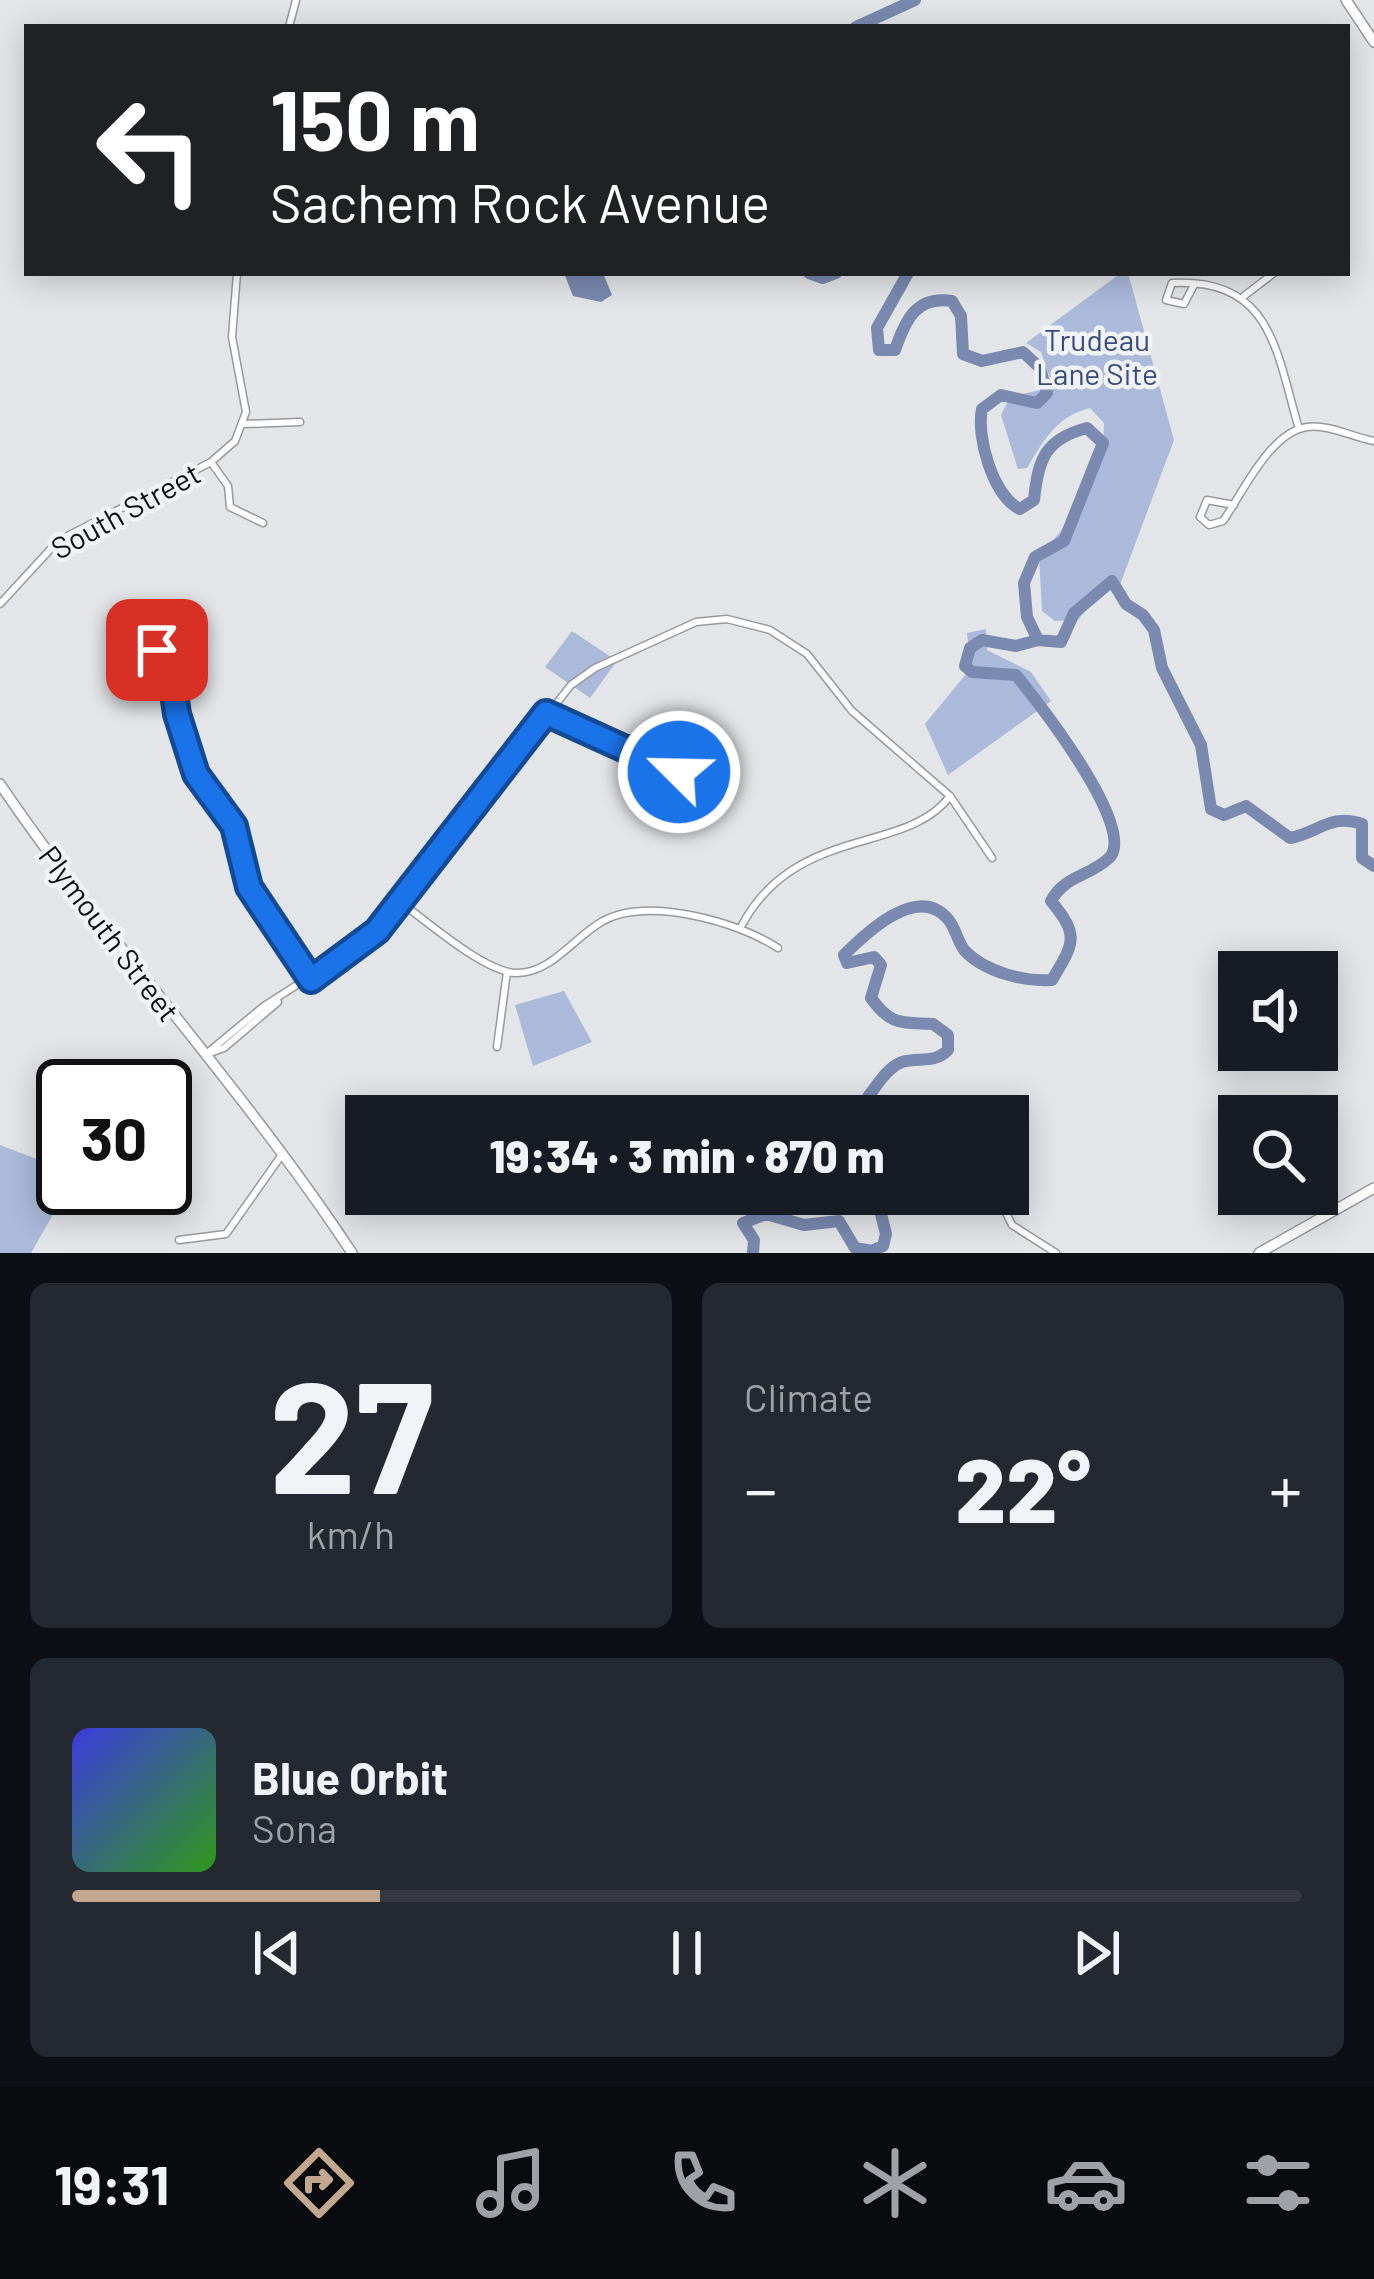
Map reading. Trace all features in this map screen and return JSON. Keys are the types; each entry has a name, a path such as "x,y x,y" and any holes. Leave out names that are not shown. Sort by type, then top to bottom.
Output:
{"main road":[{"path":"1346,0 1374,43"},
{"name":"Plymouth Street","path":"0,784 283,1153 352,1253"},
{"path":"1259,1253 1374,1188"}],"street":[{"path":"237,276 232,337 245,398 244,424 300,422"},
{"path":"1243,297 1270,276"},
{"path":"1193,285 1184,304 1166,300 1172,283 1213,284 1243,297 1269,332 1299,429"},
{"name":"South Street","path":"0,604 58,542 211,462 244,424"},
{"path":"1234,505 1207,500 1200,517 1216,524 1234,505 1273,450 1299,429 1325,428 1374,441"},
{"path":"211,462 228,487 230,507 263,523"},
{"path":"205,1055 216,1041 365,943 546,713 587,673 676,630 717,619 749,622 807,654 852,711 950,796 992,858"},
{"path":"171,673 148,671 147,654 164,652 171,673 193,765 234,826 249,887 311,980"},
{"path":"546,713 623,748 679,763 693,755 702,769 687,779 679,763"},
{"path":"741,927 760,898 795,867 825,851 931,815 950,796"},
{"path":"400,902 507,972 544,965 594,926 625,912 741,927 778,949"},
{"path":"497,1047 507,972"},
{"path":"179,1240 226,1234 283,1153"},
{"path":"1007,1215 1012,1225 1056,1253"}],"green space":[{"name":"Trudeau Lane Site","path":"1117,276 1129,276 1174,440 1118,590 1104,587 1078,620 1055,621 1042,611 1039,556 1085,496 1099,461 1104,423 1090,408 1069,417 1046,439 1027,468 1018,469 1001,415 1010,397 1044,389 1050,378 1041,352 1026,343"},
{"path":"986,629 987,650 1031,672 1051,701 948,775 925,724 971,668 967,633"},
{"path":"572,631 617,661 590,698 545,667"},
{"path":"564,991 592,1042 533,1066 515,1005"},
{"path":"0,1145 36,1159 36,1215 53,1215 31,1253 0,1253"}],"shaded area":[{"path":"565,276 604,276 612,295 601,302 573,296"}],"waterway":[{"path":"863,24 915,0"},
{"path":"817,276 828,276"},
{"path":"906,276 877,328 879,350 895,350 908,320 921,306 952,301 961,316 963,354 982,361 1023,352 1040,368 1047,393 1037,403 1001,395 982,409 989,465 1010,502 1020,509 1034,500 1041,463 1061,438 1087,428 1103,443 1064,541 1035,557 1024,583 1027,617 1038,640 1061,642 1074,613 1112,581 1126,604 1154,630 1162,668 1201,745 1211,809 1224,815 1246,806 1290,838 1333,822 1362,824 1362,858 1374,866"},
{"path":"869,1095 889,1070 902,1062 943,1054 948,1050 948,1035 933,1024 905,1022 885,1014 871,998 881,965 874,957 847,963 844,955 892,915 921,906 947,918 965,951 983,965 1018,977 1052,980 1071,940 1051,901 1063,886 1109,858 1114,843 1110,821 1082,766 1044,711 1016,675 972,672 965,666 970,648 982,640 1016,646 1038,640"},
{"path":"753,1253 754,1240 743,1223 763,1215"},
{"path":"769,1215 804,1225 839,1221 855,1248 872,1251 883,1246 886,1234 881,1215"}],"route":[{"path":"157,650 169,659 177,714 196,774 234,826 247,883 311,980 377,931 546,713 623,748 679,763 679,772"}]}
